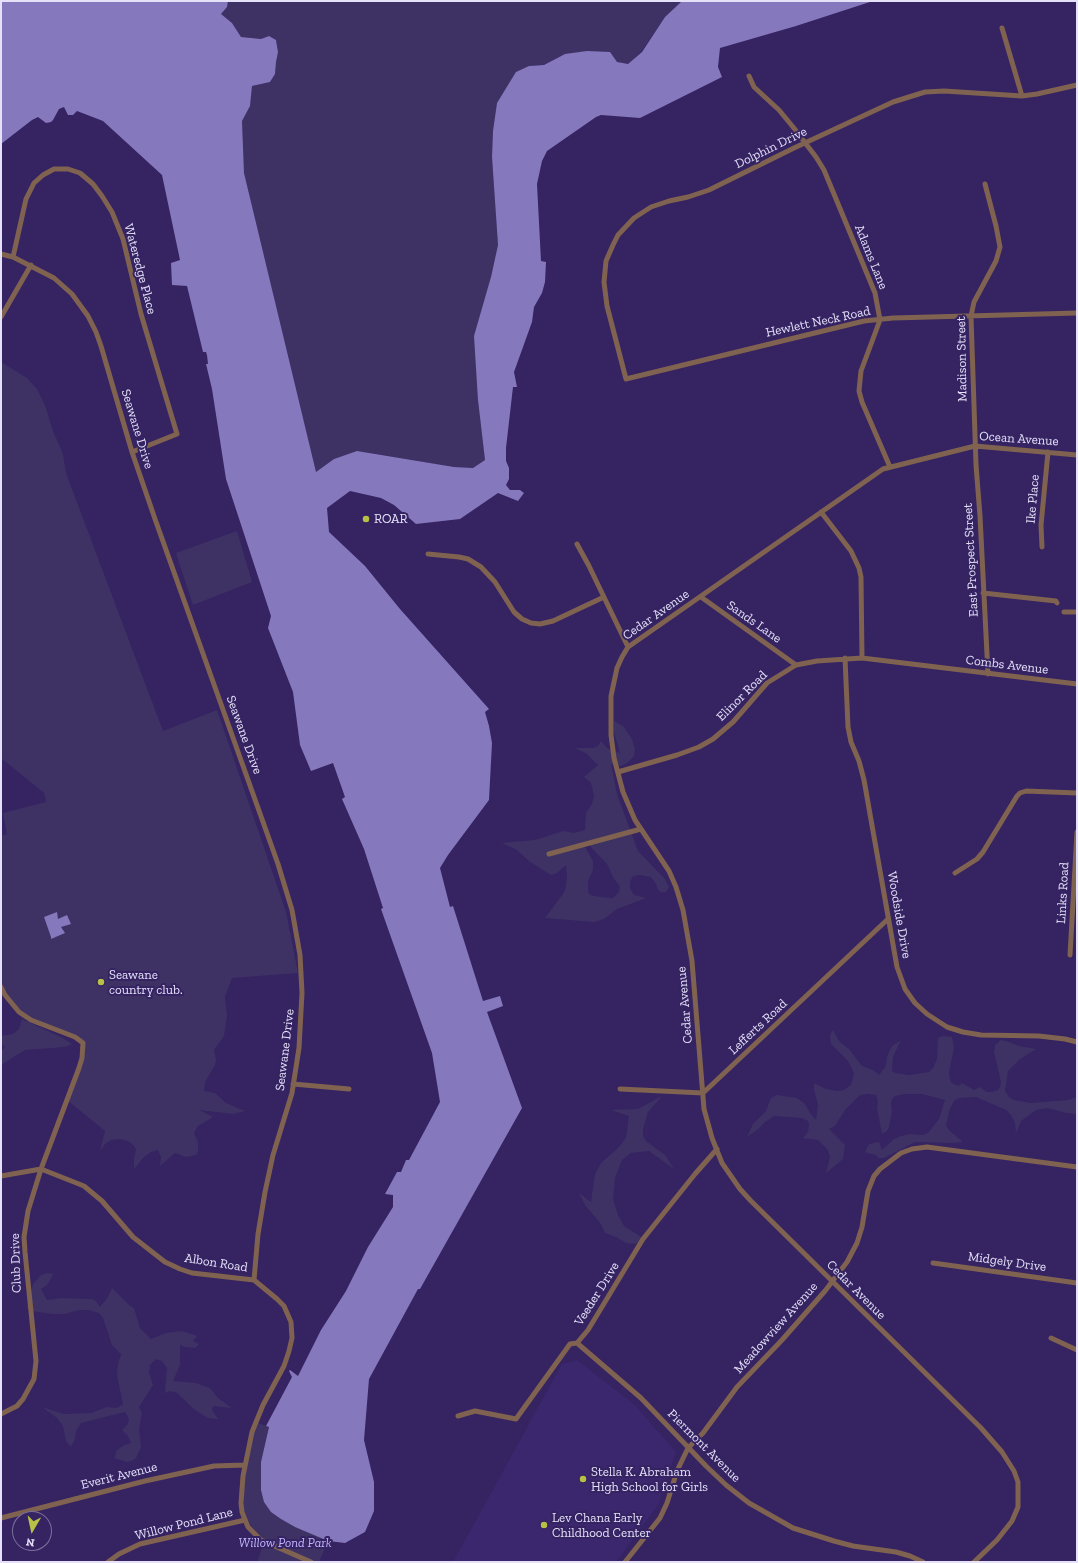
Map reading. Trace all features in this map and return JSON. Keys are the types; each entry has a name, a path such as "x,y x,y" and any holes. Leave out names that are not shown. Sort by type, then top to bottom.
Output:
{"street":[{"path":"1002,28 1022,96"},
{"name":"Adams Lane","path":"749,76 756,90 779,110 806,143 824,170 875,293 880,320"},
{"name":"Dolphin Drive","path":"623,369 607,306 604,282 606,261 618,235 634,218 651,207 709,190 878,108 918,93 944,91 1022,96 1077,86"},
{"name":"Wateredge Place","path":"13,257 26,199 34,183 43,175 54,169 68,169 80,173 93,184 112,212 123,239 141,314 176,434 132,452"},
{"name":"Madison Street","path":"975,446 971,316 974,302 996,261 1000,247 985,184"},
{"name":"Seawane Drive","path":"1,254 13,257 31,265 54,278 72,294 88,316 101,346 132,452 158,530 278,864 292,910 300,955 302,993 299,1048 293,1084 265,1192 258,1234 254,1280"},
{"path":"1,317 31,265"},
{"name":"Hewlett Neck Road","path":"623,369 626,379 864,321 893,318 1077,313"},
{"path":"880,320 861,371 859,391 862,402 890,467"},
{"name":"Ocean Avenue","path":"890,467 975,446 1077,455"},
{"name":"East Prospect Street","path":"975,446 988,674"},
{"name":"Ike Place","path":"1042,547 1041,525 1048,452"},
{"name":"Cedar Avenue","path":"890,467 877,472 628,647 617,668 610,696 611,736 614,758 623,792 630,811 669,871 684,910 692,961 704,1109 708,1128 725,1169 740,1189 832,1282 981,1428 1002,1452 1014,1471 1018,1482 1019,1498 1018,1507 1012,1521 997,1540 974,1562"},
{"path":"821,512 851,551 859,568 861,577 862,658"},
{"path":"577,544 628,647"},
{"path":"428,554 468,559 481,567 495,582 514,612 522,619 531,623 540,624 553,621 604,597"},
{"path":"983,594 1056,601 1057,603"},
{"name":"Sands Lane","path":"701,597 796,665"},
{"path":"1064,612 1077,612"},
{"name":"Woodside Drive","path":"845,658 848,727 851,742 859,761 864,780 897,967 902,982 915,1003 935,1020 958,1030 975,1034 1038,1036 1077,1042"},
{"name":"Elinor Road","path":"618,772 677,755 699,747 713,739 733,722 767,683 796,665 817,660 862,658 934,667"},
{"name":"Combs Avenue","path":"934,667 1077,684"},
{"path":"955,873 977,859 983,852 1016,796 1020,793 1026,791 1077,793"},
{"path":"549,854 641,829"},
{"name":"Links Road","path":"1070,955 1077,832"},
{"name":"Lefferts Road","path":"703,1093 888,919"},
{"name":"Club Drive","path":"1,987 5,995 19,1012 31,1020 75,1037 83,1043 82,1058 41,1169 28,1211 24,1237 29,1302 36,1361 34,1379 23,1399 17,1406 1,1414"},
{"path":"293,1084 349,1089"},
{"path":"620,1089 703,1093"},
{"name":"Meadowview Avenue","path":"625,1562 660,1518 667,1504 677,1471 688,1448 703,1433 737,1387 782,1340 832,1282 847,1262 857,1243 868,1191 874,1176 880,1169 901,1153 912,1149 927,1148 941,1148 1077,1167"},
{"name":"Veeder Drive","path":"458,1416 475,1411 516,1419 570,1344 577,1343 588,1330 643,1239 717,1149"},
{"path":"1,1176 41,1169"},
{"name":"Albon Road","path":"41,1169 84,1186 95,1194 133,1237 165,1262 192,1273 254,1280 277,1299 287,1312 291,1322 292,1338 290,1351 253,1427 244,1465 241,1503 245,1520"},
{"name":"Midgely Drive","path":"933,1263 1077,1283"},
{"path":"1051,1338 1077,1350"},
{"name":"Piermont Avenue","path":"577,1343 641,1398 688,1448 726,1485 748,1503 793,1528 834,1542 896,1552 923,1562"},
{"name":"Everit Avenue","path":"1,1518 152,1479 214,1466 244,1465"},
{"path":"245,1520 252,1532 261,1540 311,1562"},
{"name":"Willow Pond Lane","path":"108,1562 119,1554 140,1544 245,1520"}],"shaded area":[{"path":"1,1 228,1 227,7 221,14 232,23 241,37 261,39 269,36 276,40 278,52 275,74 270,82 252,86 250,106 242,121 244,173 316,472 334,459 357,451 454,467 473,468 485,460 478,400 474,336 491,277 498,245 492,157 493,131 497,103 516,72 529,66 544,65 565,54 587,51 610,52 617,62 628,64 642,52 665,17 682,1 873,1 796,26 720,48 718,67 722,77 640,118 601,115 596,117 547,151 542,161 537,184 541,261 546,262 545,282 542,293 534,307 532,322 514,372 517,387 513,387 506,448 506,461 509,468 509,479 506,485 510,490 520,490 524,493 518,501 498,493 460,519 416,524 394,505 381,498 350,491 327,508 329,532 365,566 400,609 489,709 485,712 492,743 489,800 440,868 450,907 453,906 483,1001 500,996 503,1006 487,1012 522,1108 420,1289 418,1289 369,1379 364,1440 374,1482 374,1511 365,1532 345,1543 328,1541 295,1527 271,1512 264,1502 261,1490 261,1462 269,1427 266,1426 292,1377 289,1371 290,1370 298,1376 321,1330 346,1291 368,1247 393,1207 393,1195 385,1194 397,1172 401,1172 406,1160 409,1160 440,1102 432,1053 381,909 383,908 364,849 342,799 345,797 333,763 311,771 300,745 293,692 268,628 271,616 226,479 212,389 206,364 208,364 207,355 206,352 203,352 187,286 172,285 171,263 180,260 162,175 103,121 77,111 73,115 68,115 64,107 59,109 51,122 46,123 38,117 1,144"},
{"path":"57,912 58,919 67,915 71,924 61,927 65,933 51,939 44,917"},
{"name":"Stella K. Abraham High School for Girls","path":"577,1360 635,1405 676,1452 658,1505 616,1562 453,1562 562,1364"}],"green space":[{"path":"228,1 682,1 665,17 641,52 628,64 565,54 544,65 529,66 497,103 493,131 492,157 498,245 491,277 478,400 485,460 473,468 454,467 357,451 334,459 316,472 244,173 242,121 250,106 252,86 270,82 275,74 278,51 276,40 269,36 261,39 241,37 232,23 221,14 227,7"},
{"path":"1,362 27,378 37,389 45,405 53,431 63,454 66,473 163,731 217,710 286,912 298,973 232,978 225,997 227,1016 224,1036 214,1050 216,1059 215,1065 205,1082 204,1091 215,1093 226,1103 245,1111 233,1114 199,1110 213,1117 198,1126 194,1133 198,1142 198,1152 196,1155 186,1157 175,1153 160,1166 161,1157 158,1150 151,1152 144,1157 134,1169 136,1149 128,1141 120,1139 111,1140 106,1143 100,1151 105,1131 67,1100 84,1047 79,1040 19,1015 1,991 1,836 7,834 3,813 46,802 44,793 1,758"},
{"path":"237,531 252,582 193,605 176,553"},
{"path":"614,721 623,726 632,739 635,749 634,756 627,763 621,766 611,764 617,794 638,851 665,879 669,887 666,892 661,892 658,890 651,877 640,875 633,876 630,882 630,888 634,895 646,898 617,909 604,919 594,922 545,918 565,891 567,877 566,865 557,873 551,875 529,861 517,850 502,843 535,840 563,831 574,833 585,830 586,813 592,804 594,796 591,783 584,777 598,765 586,753 574,748 593,748 598,746 601,741 608,749 620,753 614,732","holes":["585,841 607,864 614,879 620,886 619,892 613,898 590,895 588,892 588,881 593,870 593,861 585,847"]},
{"path":"22,1019 61,1037 72,1044 65,1047 25,1050 1,1065 1,1051 5,1047 1,1044 1,1036 13,1034 19,1029"},
{"path":"833,1030 839,1041 849,1049 862,1066 873,1070 879,1075 886,1066 887,1056 892,1046 901,1040 893,1057 892,1071 895,1073 909,1075 929,1072 933,1068 937,1059 938,1038 943,1036 952,1037 954,1048 949,1072 950,1080 958,1086 962,1083 974,1090 980,1087 987,1092 998,1090 1001,1082 994,1052 995,1045 1001,1040 1019,1046 1036,1049 1019,1060 1008,1071 1005,1091 1009,1097 1014,1100 1031,1103 1068,1100 1077,1097 1077,1114 1047,1108 1036,1110 1021,1121 1016,1133 1015,1123 1011,1115 1006,1110 976,1097 959,1098 954,1101 950,1109 946,1126 963,1142 915,1142 884,1158 879,1158 876,1155 865,1152 869,1144 879,1142 882,1150 894,1139 901,1136 910,1134 923,1135 928,1133 939,1119 945,1100 922,1094 905,1094 895,1096 892,1099 891,1104 892,1112 889,1127 887,1131 882,1134 876,1095 860,1095 845,1110 835,1126 829,1129 845,1145 843,1159 826,1173 830,1157 828,1150 818,1140 803,1138 808,1132 809,1125 808,1121 802,1118 774,1116 747,1137 753,1124 766,1111 771,1098 777,1095 797,1098 805,1104 816,1120 818,1105 814,1083 826,1089 837,1091 844,1090 851,1085 854,1073 848,1061 831,1044 830,1037"},
{"path":"662,1096 648,1112 643,1129 643,1135 646,1141 665,1155 674,1169 649,1151 631,1153 622,1160 615,1178 613,1199 618,1215 624,1226 646,1240 635,1244 626,1243 605,1233 601,1224 585,1205 579,1193 591,1202 595,1174 601,1163 618,1148 626,1138 629,1116 611,1110 638,1109"},
{"path":"47,1273 53,1274 52,1277 47,1285 41,1289 47,1300 61,1298 91,1299 96,1301 100,1307 108,1297 112,1288 134,1308 140,1328 151,1339 166,1333 182,1331 197,1336 193,1341 199,1344 195,1348 180,1345 180,1365 173,1381 196,1383 210,1388 218,1398 232,1408 213,1406 212,1410 218,1419 208,1418 195,1410 177,1393 170,1391 165,1393 167,1368 162,1361 156,1359 150,1365 149,1372 153,1385 139,1407 142,1413 139,1429 141,1447 136,1458 127,1462 114,1458 117,1450 124,1445 131,1443 128,1436 122,1430 128,1424 129,1419 125,1412 81,1423 76,1431 75,1439 71,1447 66,1441 63,1426 57,1418 42,1407 64,1414 91,1413 107,1407 117,1408 123,1404 117,1375 121,1354 112,1345 103,1318 99,1313 89,1310 79,1310 65,1314 52,1314 32,1311 27,1308 33,1284 41,1275"},
{"name":"Willow Pond Park","path":"258,1423 269,1427 261,1462 281,1519 328,1541 319,1562 257,1562 265,1540 251,1526 244,1510 244,1480 252,1437"}],"place":[{"name":"ROAR","path":"366,519"},
{"name":"Seawane country club.","path":"101,982"},
{"name":"Stella K. Abraham High School for Girls","path":"583,1479"},
{"name":"Lev Chana Early Childhood Center","path":"544,1525"}]}
